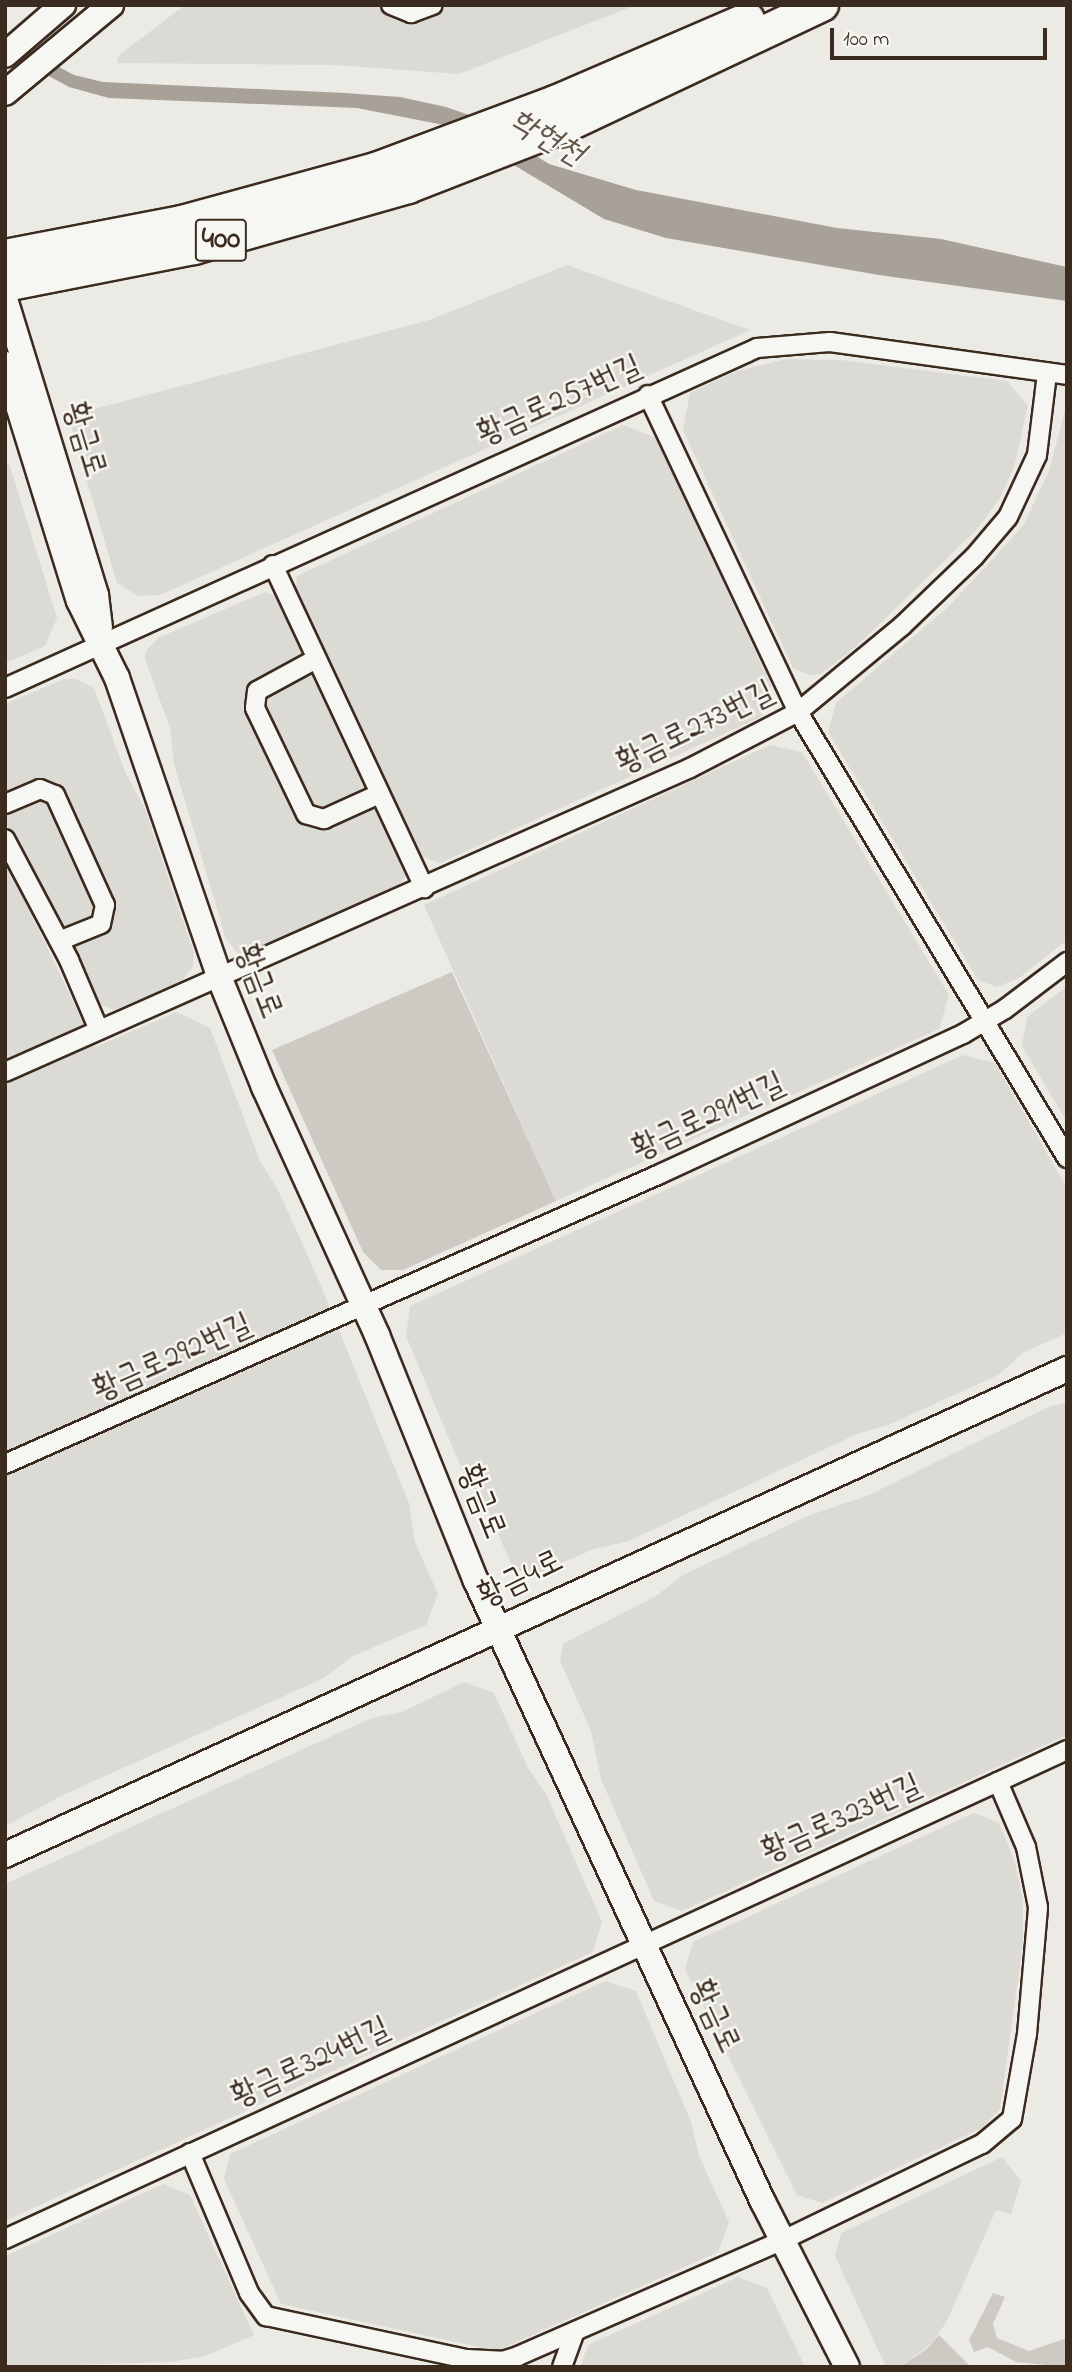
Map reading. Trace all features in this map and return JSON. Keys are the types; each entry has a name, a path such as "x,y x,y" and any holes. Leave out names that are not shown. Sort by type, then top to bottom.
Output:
{"highway":[{"name":"400","path":"18,269 194,248 408,187 563,113 776,5"},
{"name":"400","path":"18,269 376,169 563,113 822,5"}],"street":[{"path":"5,55 63,5"},
{"path":"10,95 60,47 111,5"},
{"path":"391,5 411,13 433,5"},
{"name":"황금로","path":"5,299 96,595 103,641"},
{"name":"황금로257번길","path":"5,688 103,641 739,354 789,342 830,342 1067,375"},
{"name":"황금로","path":"5,365 79,601 103,641 164,808 219,979 364,1306 498,1629 781,2241 847,2367"},
{"name":"황금로273번길","path":"5,1072 690,768 798,712 902,626 974,558 1009,517 1037,455 1047,373"},
{"path":"648,395 798,712 1067,1158"},
{"path":"273,565 424,888"},
{"path":"316,659 257,691 255,708 306,814 324,819 379,794"},
{"path":"5,804 40,789 55,795 105,905 102,923 60,941"},
{"path":"5,839 60,941 99,1030"},
{"name":"황금로291번길","path":"364,1306 986,1022 1067,962"},
{"name":"황금로292번길","path":"5,1464 364,1306"},
{"name":"황금4로","path":"5,1855 1067,1369"},
{"name":"황금로323번길","path":"642,1944 1067,1750"},
{"path":"190,2154 249,2293 266,2316 494,2364 781,2241 982,2144 1012,2119 1025,2046 1038,1906 1026,1847 998,1782"},
{"name":"황금로324번길","path":"5,2239 642,1944"},
{"path":"559,2367 575,2331"},
{"path":"547,2343 559,2367"}],"shaded area":[{"path":"185,5 636,5 459,74 334,65 117,63 118,56"},
{"path":"5,38 74,75 103,82 400,97 446,107 472,116 549,164 636,190 837,228 941,239 1067,267 1067,301 879,275 666,238 604,219 449,126 357,108 109,98 69,87 5,52"},
{"path":"567,265 750,330 160,595 138,596 117,583 68,416 429,320"},
{"path":"786,359 841,360 1007,381 1028,406 1014,467 1000,498 977,529 859,644 821,674 810,675 793,668 683,430 690,393 737,371"},
{"path":"1067,403 1067,940 1019,978 997,987 978,980 828,732 836,703 948,607 1023,526 1049,471"},
{"path":"623,425 656,438 771,685 761,717 440,863 415,854 295,597 297,576"},
{"path":"9,463 57,618 45,646 5,663 5,464"},
{"path":"265,592 279,597 287,613 406,876 397,890 254,953 239,955 226,939 174,764 170,728 145,659 146,651 158,638"},
{"path":"64,679 76,679 94,688 126,774 145,809 194,953 193,966 182,981 114,1010 96,1002 5,821 5,704"},
{"path":"770,745 802,752 949,995 939,1029 556,1201 424,905"},
{"path":"5,860 95,1047 177,1012 210,1028 260,1161 279,1192 319,1281 409,1503 415,1542 438,1594 426,1625 353,1656 322,1679 65,1794 5,1826"},
{"path":"452,972 556,1201 403,1270 381,1270 363,1252 272,1050"},
{"path":"1067,986 1067,1122 1022,1046 1027,1017"},
{"path":"963,1055 995,1063 1067,1188 1067,1333 1024,1352 998,1375 888,1425 857,1434 629,1541 594,1549 536,1574 514,1570 485,1504 465,1477 406,1336 410,1306"},
{"path":"1067,1403 1067,1735 682,1911 654,1901 601,1779 591,1731 560,1661 563,1644 656,1596 683,1575 805,1517 869,1495 1050,1406"},
{"path":"464,1682 494,1693 528,1768 546,1794 602,1922 593,1952 5,2221 5,1884 372,1718 402,1712"},
{"path":"974,1813 999,1823 1015,1862 1023,1900 1023,1943 1000,2109 982,2128 822,2203 797,2195 685,1969 693,1942"},
{"path":"605,1981 636,1991 691,2122 699,2156 729,2222 718,2252 497,2351 281,2304 224,2179 230,2154"},
{"path":"1002,2157 1021,2181 1011,2214 996,2210 947,2321 932,2343 900,2367 886,2367 835,2256 841,2233"},
{"path":"163,2184 190,2195 254,2335 206,2356 171,2362 5,2367 5,2256"},
{"path":"738,2277 767,2288 805,2367 580,2367 588,2345"},
{"path":"993,2293 1005,2297 993,2324 997,2338 1029,2351 1067,2338 1067,2367 1016,2362 988,2347 974,2352 969,2340"},
{"path":"939,2335 971,2367 900,2367 928,2348"}],"water label":[{"name":"학현천","path":"546,139"}]}
